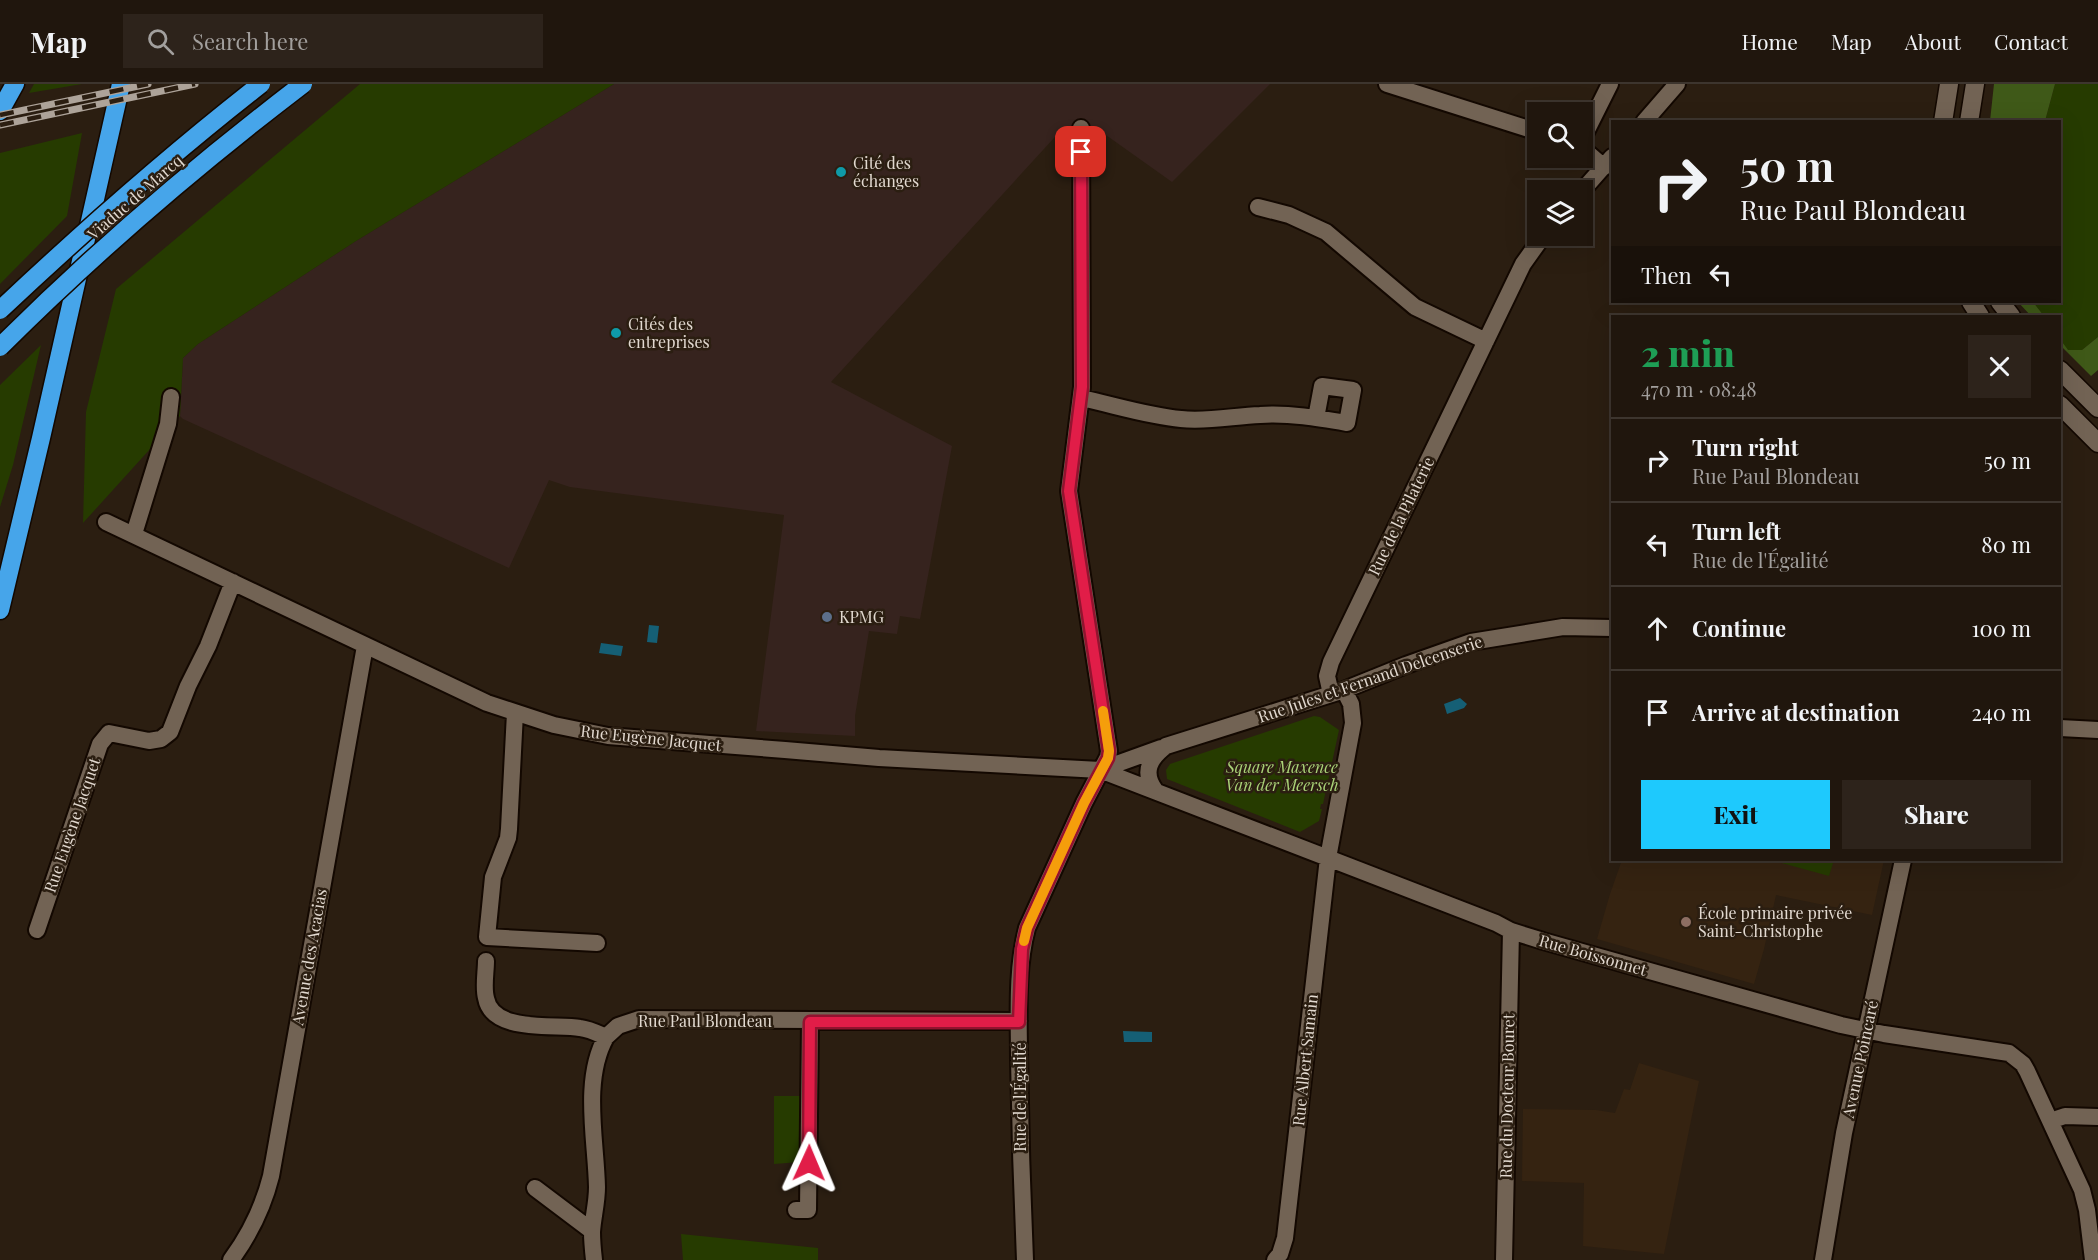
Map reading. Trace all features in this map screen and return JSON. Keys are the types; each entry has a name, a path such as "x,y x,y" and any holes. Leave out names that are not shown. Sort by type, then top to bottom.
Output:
{"highway":[{"path":"0,111 15,84"},
{"path":"0,610 121,84"},
{"name":"Viaduc de Marcq","path":"0,310 92,225 261,84"},
{"name":"Viaduc de Marcq","path":"0,347 59,290 155,204 303,84"}],"main road":[{"path":"1943,120 1949,84"},
{"path":"1969,120 1975,84"},
{"path":"2001,303 2010,315"},
{"path":"2061,371 2098,408"},
{"path":"2061,406 2098,443"}],"street":[{"path":"1387,84 1435,92 1527,128"},
{"path":"1593,118 1610,84"},
{"path":"1646,120 1677,84"},
{"name":"Rue de l'Égalité","path":"1025,1260 1020,1166 1019,1022 1022,949 1027,928 1100,770 1108,758 1109,751 1069,491 1081,398 1081,128"},
{"path":"1592,180 1608,162 1593,154"},
{"path":"1258,207 1289,215 1326,232 1415,307 1486,341"},
{"name":"Rue de la Pilaterie","path":"1328,858 1353,723 1352,704 1338,692 1327,676 1331,662 1523,264 1536,246"},
{"path":"134,534 168,424 171,397"},
{"path":"1081,398 1180,419 1270,414 1316,418"},
{"name":"Rue Eugène Jacquet","path":"106,522 487,703 575,730 608,736 879,758 1100,770"},
{"name":"Rue Eugène Jacquet","path":"37,930 100,744 110,733 149,741 161,739 170,732 233,582"},
{"name":"Rue Jules et Fernand Delcenserie","path":"1100,770 1166,746 1338,692 1416,661 1482,639 1531,634 1563,627 1611,628"},
{"name":"Avenue des Acacias","path":"231,1260 246,1239 259,1214 271,1176 365,646"},
{"path":"515,713 508,838 493,877 488,937 597,943"},
{"path":"2061,728 2098,730"},
{"path":"1155,790 1148,776 1149,766 1156,753 1166,746"},
{"name":"Rue Boissonnet","path":"1100,770 1497,923 1511,931 1830,1022 2009,1053 2023,1064 2085,1201 2094,1260"},
{"name":"Rue Albert Samain","path":"1275,1260 1280,1254 1285,1238 1328,858"},
{"name":"Avenue Poincaré","path":"1823,1260 1844,1133 1903,861"},
{"name":"Rue du Docteur Bouret","path":"1504,1260 1511,931"},
{"path":"486,961 486,998 492,1011 503,1020 522,1024 587,1029 606,1037 600,1048 593,1074 597,1203 592,1232 594,1260"},
{"name":"Rue Paul Blondeau","path":"606,1037 618,1026 639,1019 1019,1022"},
{"path":"796,1210 808,1210 810,1022"},
{"path":"2050,1121 2065,1116 2098,1117"},
{"path":"534,1188 592,1232"}],"shaded area":[{"path":"614,84 1270,84 1172,182 1096,128 1065,126 831,382 952,446 920,619 900,616 897,634 869,631 855,716 855,736 756,731 784,515 570,487 549,480 509,568 180,416 183,358 198,344 356,241"},
{"name":"École primaire privée Saint-Christophe","path":"1622,861 1884,861 1872,915 1776,895 1754,984 1597,939"},
{"path":"1639,1063 1699,1081 1664,1254 1583,1246 1584,1183 1522,1181 1523,1109 1596,1110 1615,1113 1624,1089 1630,1090"}],"green space":[{"path":"34,84 82,84 29,93"},
{"path":"360,84 614,84 356,241 198,344 183,358 180,416 83,523 86,412 116,289"},
{"path":"1994,84 2055,84 2045,120 1990,120"},
{"path":"2055,84 2098,84 2098,337 2082,350 2067,350 2061,341 2061,315 2043,315 2034,303 2061,303 2061,120 2045,120"},
{"path":"82,133 67,216 0,284 0,153"},
{"path":"2019,303 2034,303 2043,315 2030,315"},
{"path":"2098,337 2098,370 2091,376 2061,346 2061,340 2068,350 2082,350"},
{"path":"41,345 13,465 0,507 0,385"},
{"name":"Square Maxence Van der Meersch","path":"1314,716 1320,717 1339,730 1319,821 1300,832 1167,779 1166,770 1170,764"},
{"path":"1775,861 1834,861 1829,876"},
{"path":"774,1096 803,1096 802,1158 800,1162 774,1164"},
{"path":"681,1234 818,1248 818,1260 683,1260"}],"water":[{"path":"649,625 659,626 657,643 647,642"},
{"path":"601,643 623,646 621,656 599,653"},
{"path":"1460,698 1467,704 1464,708 1447,714 1444,704"},
{"path":"1123,1031 1152,1032 1152,1042 1124,1042"}],"railway":[{"path":"0,115 148,84"},
{"path":"0,125 195,84"}],"slow traffic":[{"path":"1024,941 1027,928 1084,803 1108,758 1103,711"}],"place":[{"name":"Cité des échanges","path":"841,172"},
{"name":"Cités des entreprises","path":"616,333"},
{"name":"KPMG","path":"827,617"},
{"name":"École primaire privée Saint-Christophe","path":"1686,922"}],"route":[{"path":"809,1163 810,1022 1019,1022 1022,949 1027,928 1084,803 1108,758 1109,751 1069,491 1082,387 1081,152"}]}
